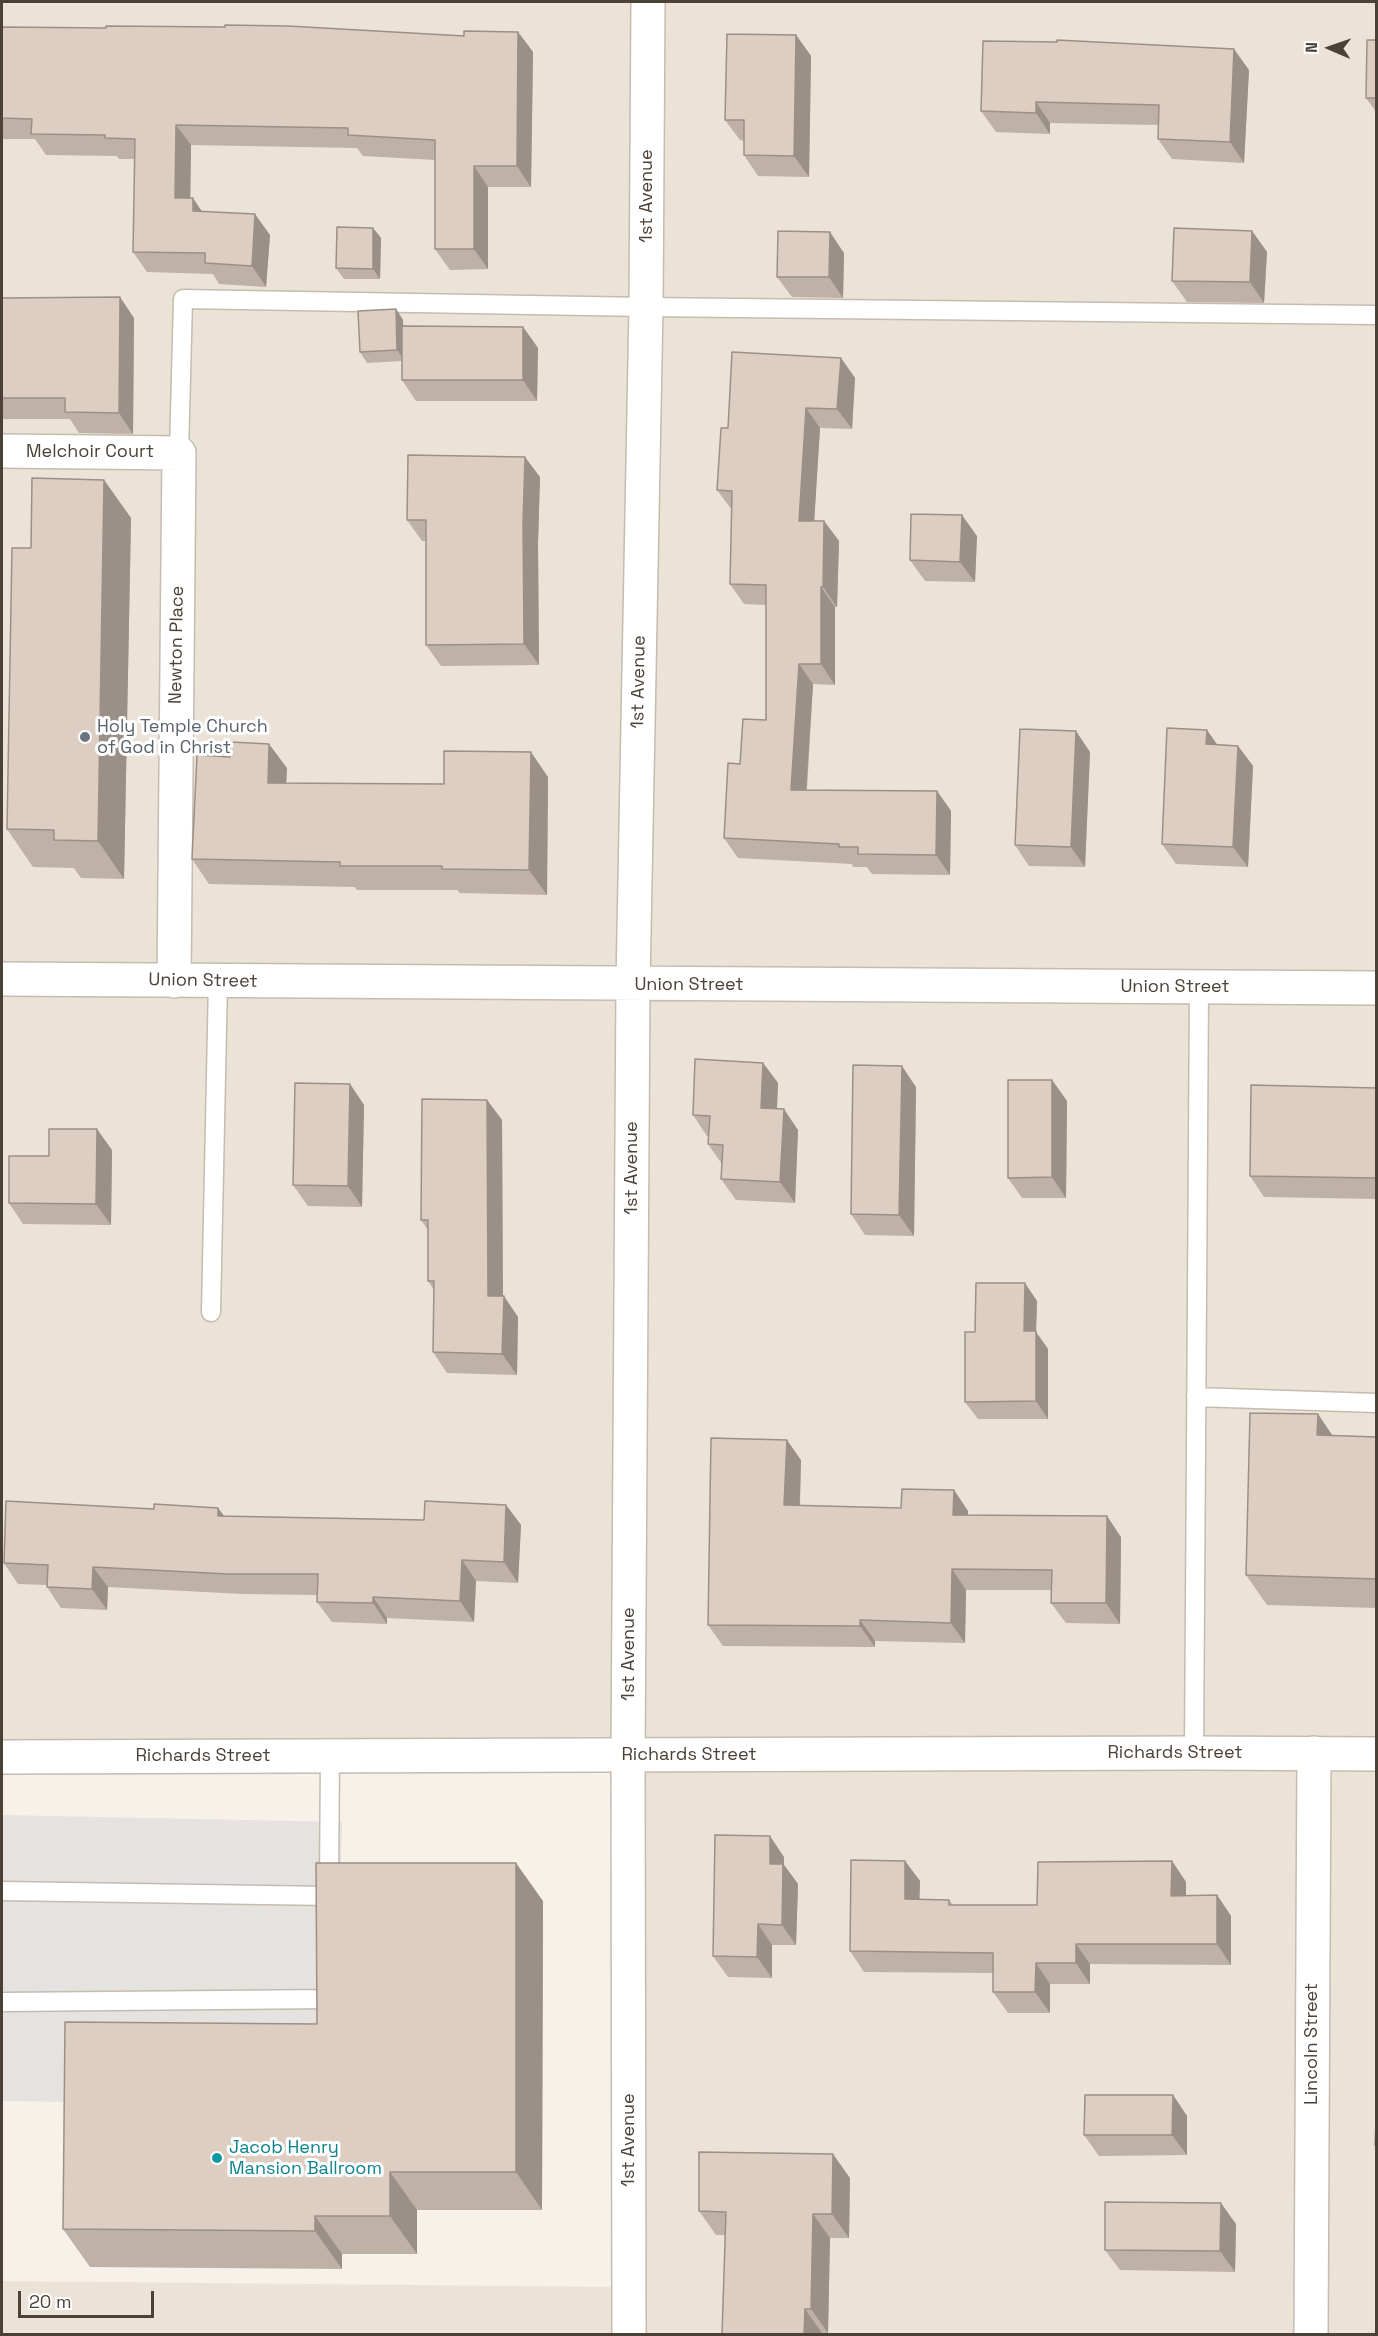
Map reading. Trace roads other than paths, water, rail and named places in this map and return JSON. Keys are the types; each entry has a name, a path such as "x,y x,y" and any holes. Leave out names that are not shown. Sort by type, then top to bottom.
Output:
{"street":[{"name":"1st Avenue","path":"629,2334 628,1756 633,984 646,307 648,2"},
{"name":"Melchoir Court","path":"2,451 179,453"},
{"name":"Newton Place","path":"174,981 179,453"},
{"name":"Union Street","path":"2,979 1377,988"},
{"name":"Lincoln Street","path":"1311,2334 1314,1753"},
{"name":"Richards Street","path":"2,1757 1377,1754"}],"lane":[{"path":"179,453 183,298 646,307 1377,315"},
{"path":"211,1312 218,981"},
{"path":"1194,1753 1199,987"},
{"path":"1196,1397 1377,1403"},
{"path":"329,1919 330,1756"},
{"path":"2,1891 329,1896"},
{"path":"2,2002 328,1999 329,1965"}],"place":[{"name":"Holy Temple Church of God in Christ","path":"85,737"},
{"name":"Jacob Henry Mansion Ballroom","path":"217,2158"}]}
